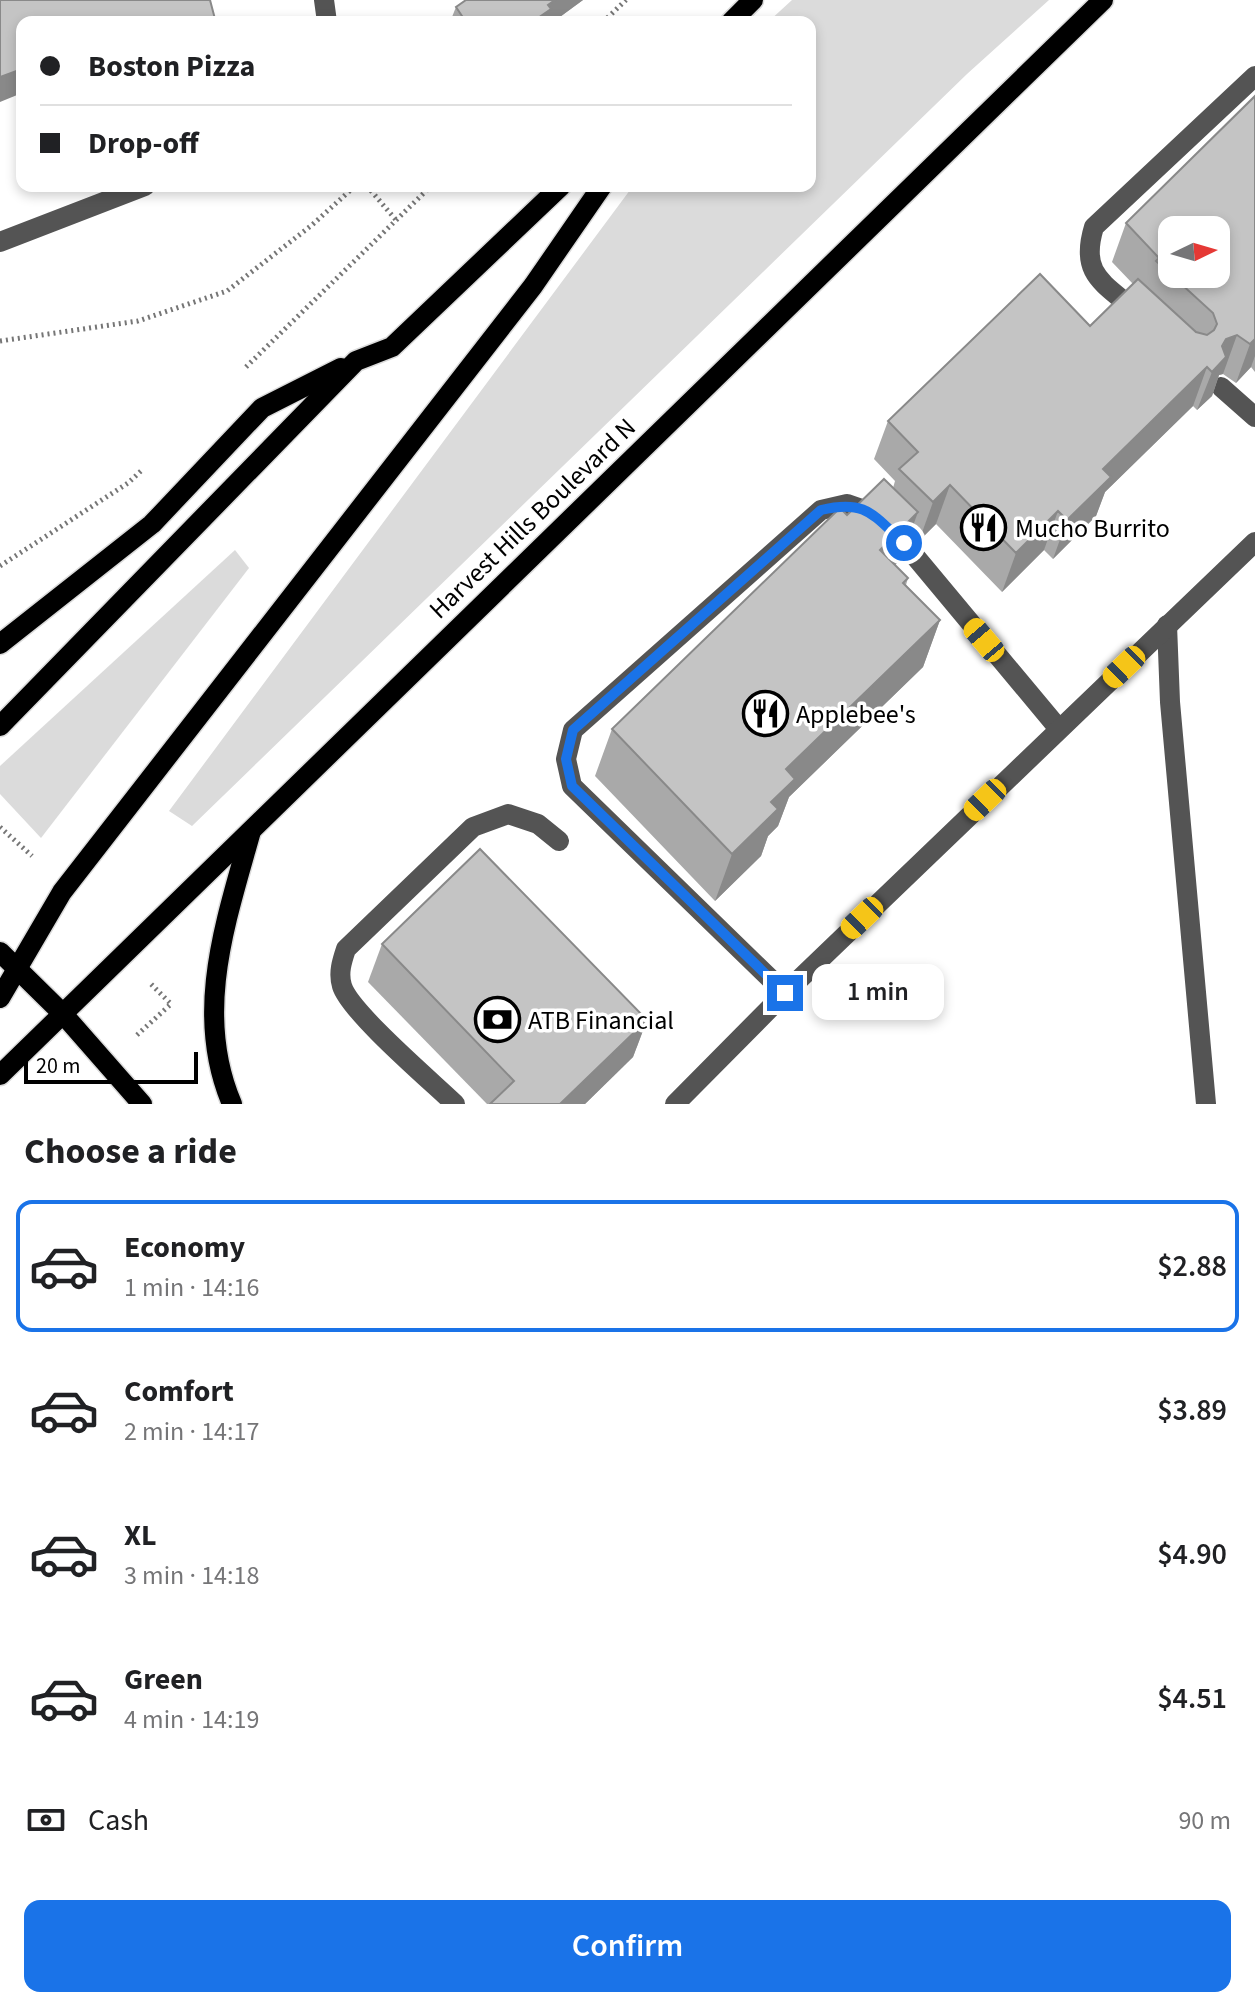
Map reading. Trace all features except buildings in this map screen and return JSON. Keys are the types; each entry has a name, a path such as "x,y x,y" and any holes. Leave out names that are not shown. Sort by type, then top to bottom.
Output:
{"main road":[{"path":"737,16 753,0"},
{"name":"Harvest Hills Boulevard N","path":"0,1075 1103,0"},
{"path":"0,644 152,524 262,408 356,361 392,347 555,192"},
{"path":"0,998 62,892 533,286 598,192"},
{"path":"0,726 356,361"},
{"path":"232,1104 218,1056 212,1004 224,929 252,829"},
{"path":"0,952 63,1014 142,1104"}],"street":[{"path":"1158,331 1093,272 1087,252 1094,227 1255,76"},
{"path":"0,242 129,192"},
{"path":"1221,387 1255,417"},
{"path":"785,993 572,786 566,759 573,730 821,510 847,504 870,512 904,543 1059,729"},
{"path":"675,1104 785,993 1255,542"},
{"path":"1167,625 1170,702 1206,1104"},
{"path":"455,1104 359,1010 342,987 340,965 346,949 473,827 508,814 538,824 559,841"}],"path":[{"path":"609,16 626,0"},
{"path":"0,341 138,321 227,291 312,225 348,192"},
{"path":"372,192 396,220"},
{"path":"240,373 425,192"},
{"path":"0,566 128,483 151,461"},
{"path":"0,827 32,856"},
{"path":"137,1035 171,1004 145,978"}],"shaded area":[{"path":"792,0 1049,0 967,74 192,826 169,811 629,192 816,192 816,16 775,16"},
{"path":"235,550 249,568 41,838 0,794 0,766"}],"place":[{"name":"Mucho Burrito","path":"984,528"},
{"name":"Applebee's","path":"765,714"},
{"name":"ATB Financial","path":"497,1020"}],"route":[{"path":"785,993 572,786 566,759 573,730 821,510 847,504 870,512 904,543"}]}
